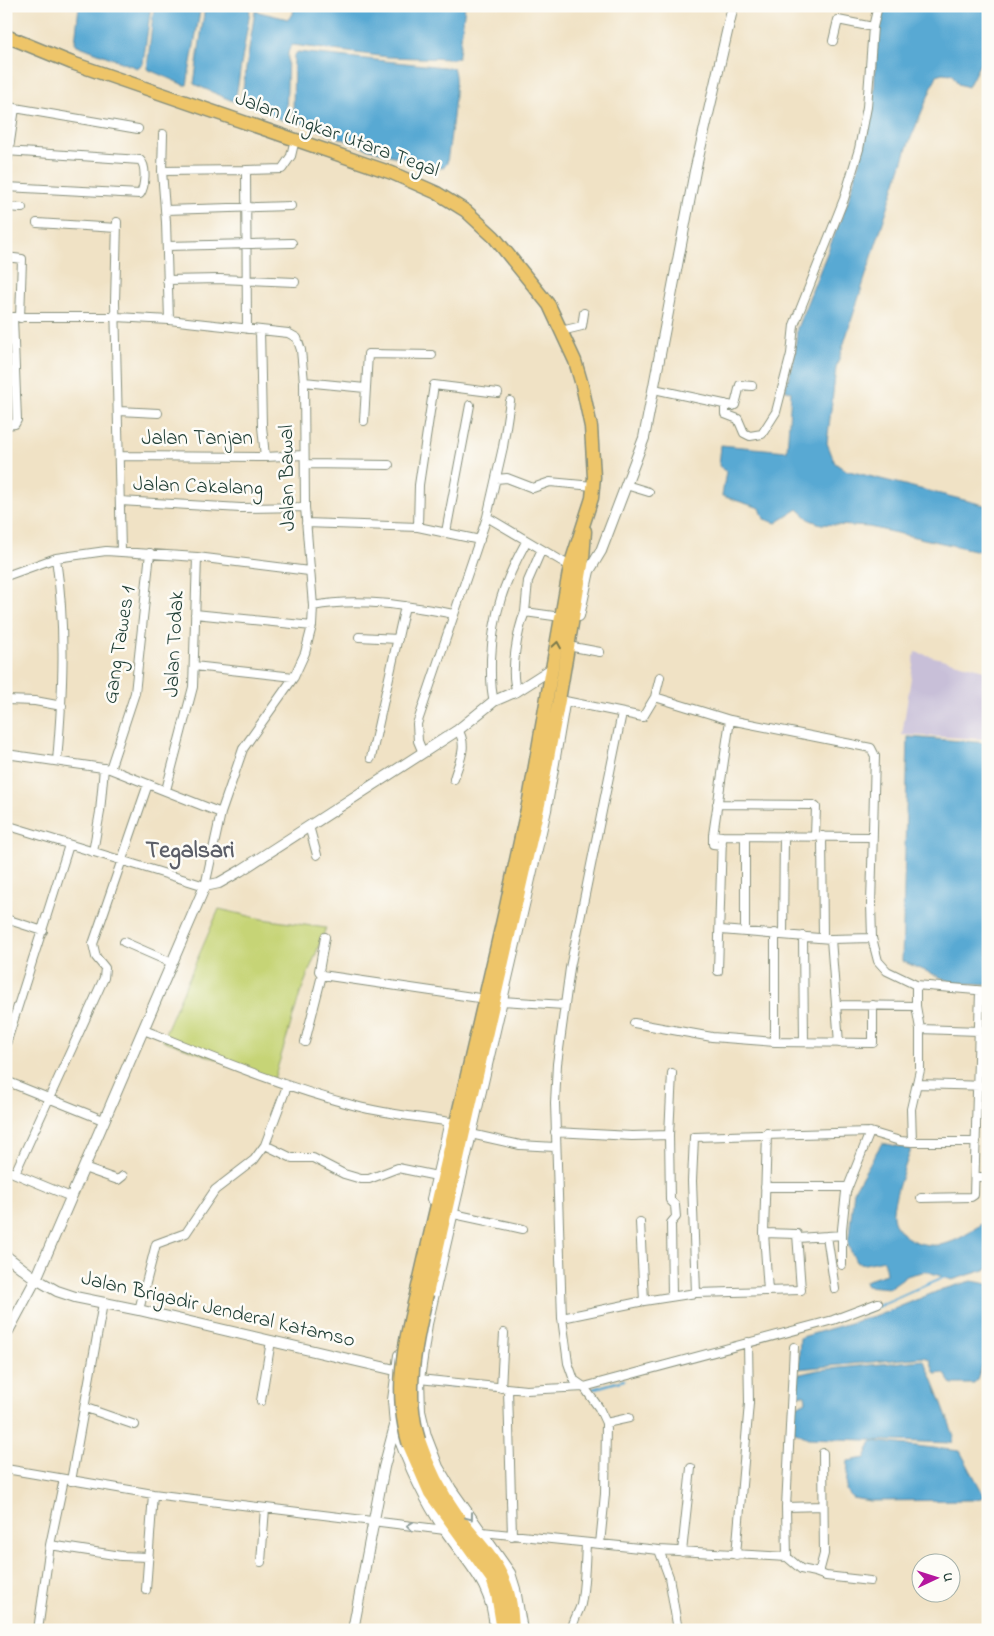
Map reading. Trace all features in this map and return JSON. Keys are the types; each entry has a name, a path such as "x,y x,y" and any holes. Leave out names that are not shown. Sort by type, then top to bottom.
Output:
{"highway":[{"name":"Jalan Lingkar Utara Tegal","path":"6,36 72,62 416,182 450,200 494,236 549,305 575,361 582,385 591,427 593,486 586,518 580,569"},
{"path":"422,1292 529,800 550,669 561,617 580,569"},
{"path":"513,1630 510,1600 504,1580 493,1561 457,1515 441,1490 402,1417 401,1373 403,1351 422,1292 539,804 556,718 580,569"},
{"path":"414,1442 430,1492 492,1579 500,1607 503,1630"}],"street":[{"path":"522,1630 513,1579 500,1557 456,1498 438,1467 426,1436 420,1411 419,1379 427,1324 546,810 573,647 580,569 601,551 641,447 654,389 695,171 733,6"},
{"path":"725,404 724,414 738,419 744,433 750,436 762,434 773,420 791,354 794,326 840,208 858,149 867,108 873,27 878,6"},
{"path":"833,42 838,20 873,27"},
{"path":"6,106 138,130"},
{"path":"6,169 7,151 15,108"},
{"path":"163,134 162,171 166,210 169,320"},
{"path":"162,171 282,169 291,156 295,139"},
{"path":"6,187 138,194 142,192 144,179 143,162 140,160 7,151"},
{"path":"246,170 247,326"},
{"path":"166,210 292,206"},
{"path":"6,207 22,208"},
{"path":"37,223 117,225 116,302 121,551"},
{"path":"167,246 292,243"},
{"path":"6,257 22,259 20,306 13,318 17,420 15,424 6,425"},
{"path":"167,280 220,279 295,282"},
{"path":"559,327 582,326 584,313"},
{"name":"Jalan Bawal","path":"13,318 117,314 247,326 260,330 288,333 297,338 301,350 304,382 305,507 313,606 312,626 305,653 294,677 242,750 221,813 205,886"},
{"path":"260,330 262,426 265,457"},
{"path":"364,421 368,354 432,355"},
{"path":"304,382 365,388"},
{"path":"418,527 419,485 434,385 498,393"},
{"path":"654,389 735,405 740,385 752,386"},
{"path":"423,753 418,741 418,724 487,517 510,400"},
{"path":"446,532 470,405"},
{"path":"119,411 158,413"},
{"name":"Jalan Tanjan","path":"119,456 265,457 304,454"},
{"path":"305,464 389,465"},
{"path":"496,478 508,478 533,488 550,482 593,486"},
{"path":"626,484 648,492"},
{"name":"Jalan Cakalang","path":"120,501 241,508 305,507"},
{"path":"487,517 541,551 580,569"},
{"path":"306,523 418,527 480,540"},
{"path":"494,701 491,677 497,607 508,576 526,542"},
{"path":"6,576 56,558 89,552 121,551 197,557 309,571"},
{"path":"517,691 512,678 512,667 525,612 528,581 541,551"},
{"name":"Gang Tawes 1","path":"93,852 107,768 135,693 150,553"},
{"name":"Jalan Todak","path":"166,790 191,700 194,666 197,557"},
{"path":"56,558 63,628 64,679 57,761"},
{"path":"313,606 349,603 405,606 454,614"},
{"path":"371,758 405,606"},
{"path":"525,612 561,617"},
{"path":"195,614 312,626"},
{"path":"359,637 398,640"},
{"path":"573,647 600,652"},
{"path":"194,666 294,677"},
{"path":"6,825 205,886 219,883 458,730 494,701 517,691 550,669"},
{"path":"353,1630 384,1468 395,1426 395,1370 437,1176 521,811 550,669"},
{"path":"565,701 643,717 655,697 660,677"},
{"path":"655,697 730,720 871,748 874,756 871,837 872,938 878,961 881,966 893,975 916,985 984,991 979,1031 973,1196 921,1198"},
{"path":"6,700 35,701 62,706"},
{"path":"600,1544 606,1487 606,1423 603,1415 586,1390 574,1380 570,1373 562,1318 555,1132 557,1064 564,1005 622,713"},
{"path":"730,720 713,835 722,840 746,836 871,837"},
{"path":"454,779 462,757 462,738 458,730"},
{"path":"6,754 107,768 221,813"},
{"path":"15,1173 106,974 106,968 96,957 93,944 148,784"},
{"path":"717,804 813,805 816,807 827,938 839,1043"},
{"path":"309,826 318,855"},
{"path":"746,836 746,932"},
{"path":"783,934 784,836"},
{"path":"718,971 721,930 722,840"},
{"path":"6,1044 69,845"},
{"path":"6,1335 36,1279 205,886"},
{"path":"6,919 43,931"},
{"path":"721,930 827,938 872,938"},
{"path":"775,933 775,1042"},
{"path":"803,936 804,1042"},
{"path":"305,1042 322,975 319,971 325,937"},
{"path":"124,942 172,963"},
{"path":"322,975 479,998"},
{"path":"912,1142 912,1109 920,1070 920,1029 916,1006 916,985"},
{"path":"501,1001 564,1005"},
{"path":"836,1005 916,1006"},
{"path":"634,1023 712,1037 775,1042 874,1043 873,1005"},
{"path":"920,1029 979,1031"},
{"path":"144,1030 287,1086 356,1106 450,1122"},
{"path":"672,1073 669,1135 670,1200 675,1205 676,1213 671,1223 672,1296"},
{"path":"6,1081 103,1120"},
{"path":"916,1084 988,1086"},
{"path":"138,1310 156,1244 186,1233 215,1190 246,1167 264,1146 287,1086"},
{"path":"555,1132 632,1136 669,1135"},
{"path":"696,1293 692,1181 694,1137 767,1133 870,1132 900,1141 976,1142"},
{"path":"830,1260 842,1260 842,1235 847,1187 870,1132"},
{"path":"767,1133 764,1233 768,1291"},
{"path":"471,1134 520,1146 555,1147"},
{"path":"264,1146 292,1158 313,1158 344,1174 361,1179 369,1179 398,1168 437,1176"},
{"path":"84,1168 117,1180 120,1180 123,1176"},
{"path":"6,1170 71,1197"},
{"path":"975,1177 988,1177"},
{"path":"765,1187 847,1187"},
{"path":"454,1214 523,1229"},
{"path":"640,1222 644,1301"},
{"path":"562,1318 644,1301 696,1293 801,1290 798,1238 796,1234 764,1233"},
{"path":"798,1238 842,1235"},
{"path":"827,1236 835,1289"},
{"name":"Jalan Brigadir Jenderal Katamso","path":"6,1256 36,1279 57,1291 395,1370"},
{"path":"38,1630 50,1545 86,1408 103,1303"},
{"path":"419,1379 506,1390 586,1390 749,1345 832,1320 878,1303"},
{"path":"504,1333 512,1536"},
{"path":"261,1401 271,1341"},
{"path":"736,1555 748,1415 749,1345"},
{"path":"787,1557 786,1507 794,1347"},
{"path":"86,1408 135,1425"},
{"path":"395,1426 420,1411"},
{"path":"606,1423 629,1418"},
{"path":"395,1426 420,1489 445,1530 484,1585 491,1603 495,1630"},
{"path":"815,1572 820,1569 824,1554 823,1453"},
{"path":"682,1552 691,1468"},
{"path":"6,1469 153,1494 445,1530"},
{"path":"146,1590 153,1494"},
{"path":"786,1507 823,1506"},
{"path":"261,1562 265,1508"},
{"path":"482,1532 682,1552 787,1557 801,1569 826,1576 870,1581"},
{"path":"572,1630 574,1618 580,1609 586,1543"},
{"path":"50,1545 121,1556 149,1557"},
{"path":"659,1550 668,1577 678,1630"}],"shaded area":[{"path":"915,652 988,671 988,739 902,735"}],"green space":[{"path":"219,909 262,919 326,928 300,994 274,1079 162,1040"}],"water":[{"path":"79,6 151,6 143,64 137,68 77,45 75,42"},
{"path":"154,6 201,6 187,85 147,69"},
{"path":"205,6 247,6 250,11 235,102 194,84"},
{"path":"294,6 465,6 458,58 388,57 293,45 288,53 286,119 282,120 241,101 255,11 288,19 293,14"},
{"path":"882,6 988,6 988,48 968,87 958,84 952,74 942,73 937,75 908,145 836,368 827,443 835,463 845,470 988,506 988,553 869,527 821,524 810,520 798,509 776,523 764,519 760,508 722,496 726,471 719,466 721,445 787,451 791,392 785,390 795,354 797,328 848,201 867,135 874,94 877,32"},
{"path":"298,52 453,68 455,85 453,113 447,163 444,167 438,169 366,148 296,121 293,117 294,55"},
{"path":"908,737 988,743 988,984 954,983 902,961"},
{"path":"882,1143 911,1149 899,1184 893,1210 895,1224 900,1231 914,1241 923,1244 940,1245 959,1238 988,1219 988,1236 985,1241 988,1249 988,1269 952,1280 926,1271 906,1276 889,1288 866,1286 865,1281 886,1274 884,1260 865,1264 856,1262 848,1245 854,1190"},
{"path":"972,1281 988,1284 988,1351 974,1384 952,1384 944,1373 935,1374 930,1360 925,1357 798,1369 800,1338 884,1313 943,1289"},
{"path":"923,1360 954,1436 952,1443 808,1438 793,1431 793,1408 806,1401 805,1395 794,1394 796,1375 818,1370"},
{"path":"872,1441 960,1451 985,1497 972,1500 870,1501 852,1498 846,1490 848,1461 865,1458"}],"waterway":[{"path":"865,1312 944,1277"},
{"path":"589,1390 624,1380"},
{"path":"423,1384 451,1386"}],"district":[{"name":"Tegalsari","path":"190,851"}]}
